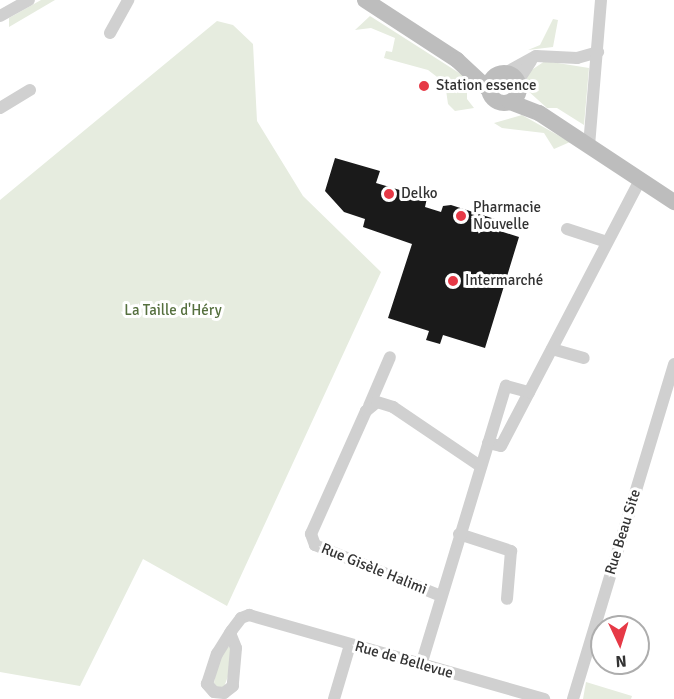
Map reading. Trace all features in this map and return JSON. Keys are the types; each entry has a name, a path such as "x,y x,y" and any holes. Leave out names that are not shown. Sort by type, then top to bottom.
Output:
{"main road":[{"path":"365,0 457,60 510,83 539,113 674,202"},
{"path":"457,60 488,89 498,102 510,83"},
{"path":"488,89 510,83"}],"street":[{"path":"0,16 29,0"},
{"path":"110,33 128,0"},
{"path":"589,146 601,0"},
{"path":"510,83 536,56 577,58 598,52"},
{"path":"0,108 30,90"},
{"path":"488,443 501,446 640,180"},
{"path":"567,229 607,242"},
{"path":"552,349 584,358"},
{"name":"Rue Gisèle Halimi","path":"390,357 311,542 441,596"},
{"name":"Rue Beau Site","path":"573,699 674,364"},
{"path":"421,664 506,386 529,392"},
{"path":"369,406 377,402 393,406 480,466"},
{"path":"459,534 511,551 507,599"},
{"name":"Rue de Bellevue","path":"230,633 240,618 264,619 544,699"},
{"path":"334,699 350,645"}],"green space":[{"path":"41,0 55,0 9,27 9,18"},
{"path":"370,16 467,78 467,99 474,108 455,111 448,104 445,83 428,70 384,58 386,51 392,52 395,38 371,28 355,30"},
{"path":"553,19 558,20 553,47 528,50 540,45"},
{"name":"La Taille d'Héry","path":"217,21 233,25 253,44 257,121 303,196 381,272 227,606 143,559 80,686 0,672 0,200"},
{"path":"545,61 589,68 584,125 557,108 547,108 527,90 527,73"},
{"path":"522,115 570,142 554,149 544,133 502,128 494,123"},
{"path":"225,647 230,647 231,668 224,687 217,687 214,683 218,660"},
{"path":"586,682 632,696 631,699 583,699"}],"building":[{"name":"Intermarché","path":"335,158 380,171 376,183 427,198 425,207 441,212 443,206 451,205 498,220 505,225 503,232 519,237 485,348 443,335 440,344 426,340 429,331 388,318 412,244 363,227 365,219 344,212 325,191"}],"place":[{"name":"Station essence","path":"424,86"},
{"name":"Delko","path":"389,194"},
{"name":"Pharmacie Nouvelle","path":"461,216"},
{"name":"Intermarché","path":"453,281"}]}
